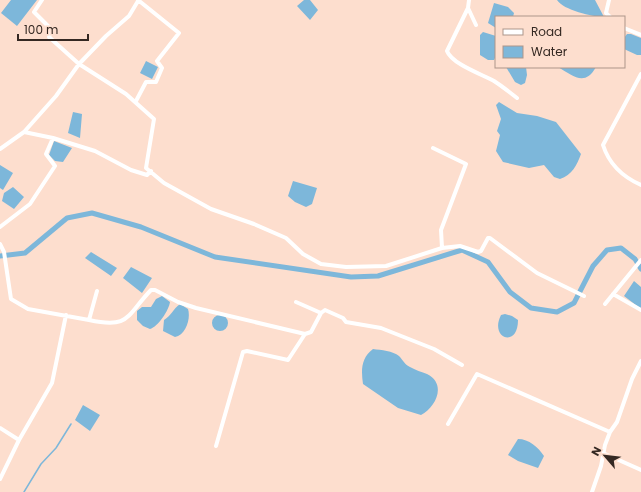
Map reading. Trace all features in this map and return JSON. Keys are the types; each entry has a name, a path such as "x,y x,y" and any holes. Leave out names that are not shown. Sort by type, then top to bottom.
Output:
{"street":[{"path":"42,0 34,12 52,30 49,37 79,64 136,101 154,118 146,168 164,183 211,209 254,224 286,238 302,254 321,264 346,267 386,266 442,248 460,246 478,252 481,251 488,238 490,238 538,273 583,295"},
{"path":"0,149 24,132 56,96 79,64 106,36 129,16 138,0 179,33 157,60 162,68 156,82 147,82 136,101"},
{"path":"469,0 468,8 447,51 448,54 457,62 495,82 517,98"},
{"path":"609,0 606,13 609,16"},
{"path":"468,8 476,25"},
{"path":"625,28 641,35"},
{"path":"641,74 603,145 606,156 626,178 641,185"},
{"path":"24,132 53,138 94,150 117,163 148,175 151,171"},
{"path":"0,227 30,204 55,166 46,154 53,138"},
{"path":"433,148 466,164 441,230 442,248"},
{"path":"0,244 4,252 11,299 28,308 109,325 122,321 135,311 151,290 154,290 178,302 196,308 304,334 311,332 321,313 325,310 342,318 346,322 382,328 434,349 462,365"},
{"path":"605,304 631,270 641,260"},
{"path":"89,320 97,291"},
{"path":"613,294 641,310"},
{"path":"296,302 321,313"},
{"path":"0,479 19,440 52,383 66,315"},
{"path":"216,446 243,352 247,350 288,360 304,334"},
{"path":"592,492 610,432 617,422 632,379 641,361"},
{"path":"448,424 477,374 610,432"},
{"path":"0,428 19,440"},
{"path":"603,453 641,470"}],"water":[{"path":"11,0 37,0 17,26 1,13"},
{"path":"304,0 310,0 318,10 310,20 297,6"},
{"path":"557,0 595,0 603,16 593,16 572,10 560,4"},
{"path":"494,3 508,7 514,13 513,16 495,16 495,27 488,23"},
{"path":"483,32 495,36 494,60 488,60 480,55 480,35"},
{"path":"627,34 631,34 641,38 641,55 637,55 625,49 625,37"},
{"path":"146,61 158,67 152,79 140,73"},
{"path":"507,68 526,68 527,75 525,83 521,85 515,82"},
{"path":"560,68 595,68 588,77 578,78"},
{"path":"499,102 517,113 537,116 556,122 581,154 576,166 568,175 560,179 554,177 544,165 529,168 503,162 496,151 500,135 497,131 501,119 496,105"},
{"path":"73,112 82,114 80,138 68,133"},
{"path":"54,141 72,148 63,162 55,161 49,155"},
{"path":"0,165 13,173 3,190 0,188"},
{"path":"293,181 317,188 312,204 306,207 295,202 288,196"},
{"path":"13,187 24,197 14,209 2,201 4,193"},
{"path":"91,252 117,268 111,276 85,258"},
{"path":"131,267 152,278 142,293 123,278"},
{"path":"634,281 641,287 641,309 624,296"},
{"path":"162,296 170,302 160,322 150,329 143,326 137,320 137,311 142,307 151,307 156,299"},
{"path":"180,304 188,309 189,317 185,330 179,336 175,337 163,331 164,320"},
{"path":"505,314 518,320 517,329 514,335 509,337 505,337 499,330 498,323 501,315"},
{"path":"220,315 226,317 228,323 226,329 220,331 214,329 212,323 214,317"},
{"path":"373,349 394,353 399,356 408,366 433,378 438,389 435,401 431,407 421,415 398,408 363,384 362,374 364,360"},
{"path":"83,405 100,415 90,431 75,420"},
{"path":"518,439 526,440 533,444 544,456 538,468 518,461 508,455"}],"waterway":[{"path":"0,256 25,253 67,218 92,213 141,227 215,257 351,277 378,276 462,250 488,262 510,292 531,308 557,312 574,303 593,266 607,250 621,248 635,259 641,269"},
{"path":"24,492 41,464 56,448 71,424"}]}
